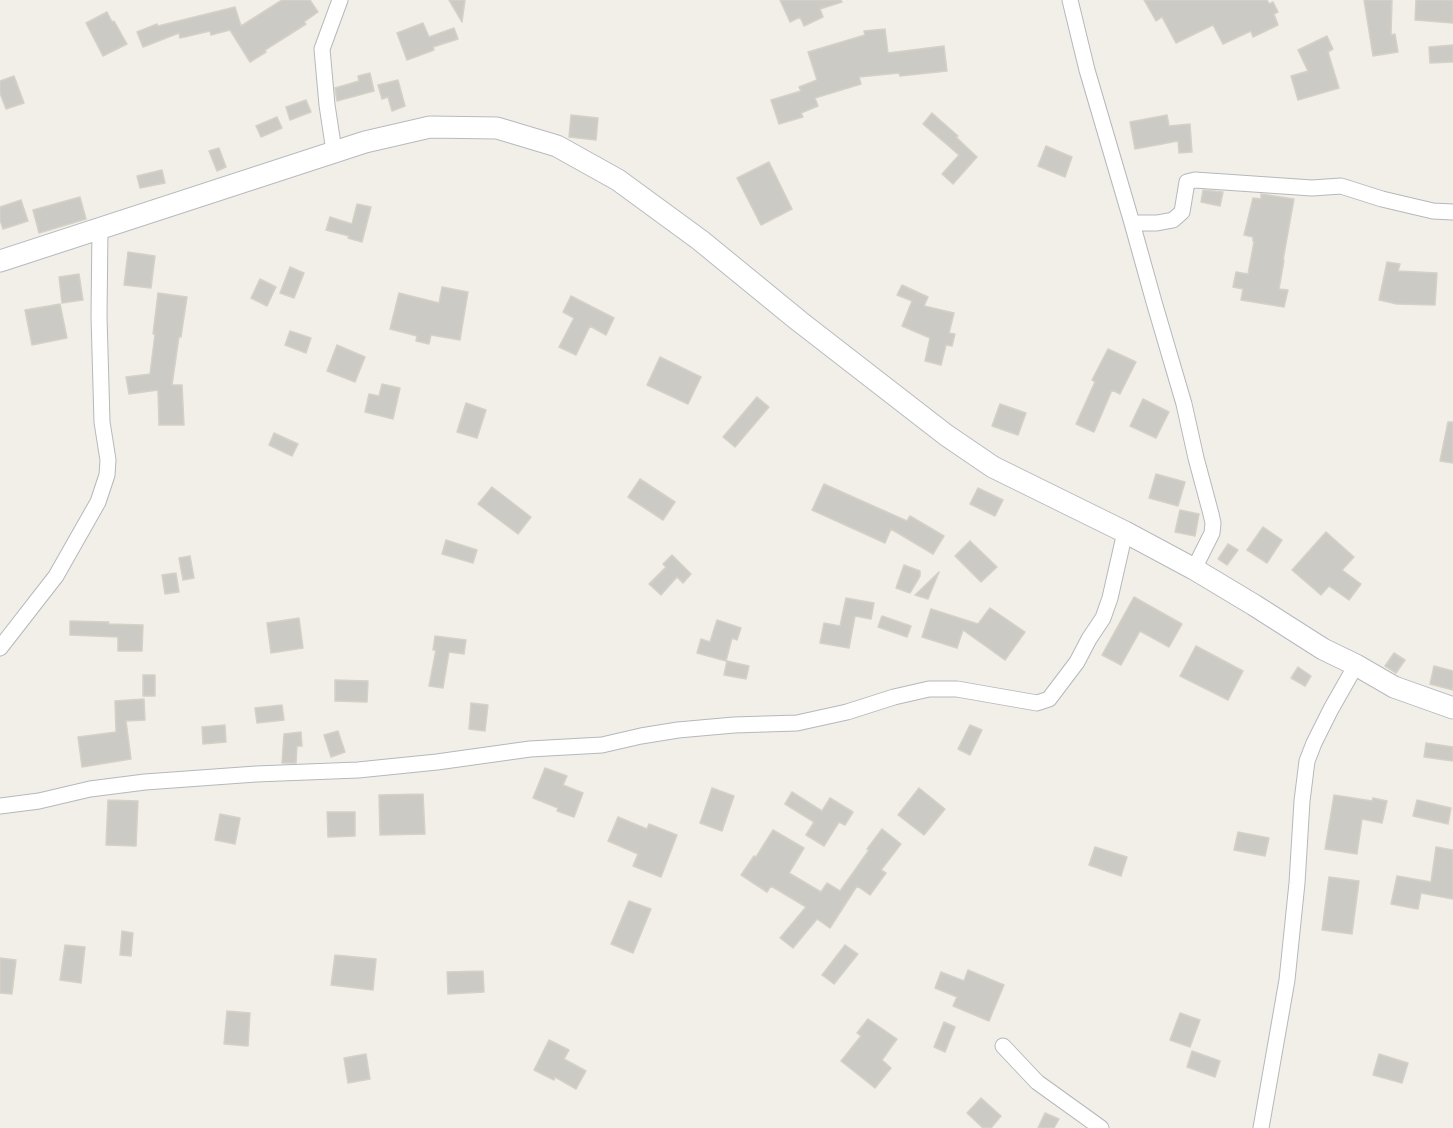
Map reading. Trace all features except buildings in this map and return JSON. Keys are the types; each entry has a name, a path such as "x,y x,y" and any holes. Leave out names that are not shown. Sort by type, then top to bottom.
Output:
{"main road":[{"path":"0,260 365,142 430,127 497,128 557,146 618,180 700,240 850,361 946,435 993,467 1194,569 1323,649 1394,687 1453,708"}],"street":[{"path":"333,152 322,49 340,0"},
{"path":"1070,0 1086,70 1184,404 1213,523 1212,533 1194,569"},
{"path":"1132,223 1158,223 1173,220 1182,212 1187,182 1195,180 1312,188 1341,186 1433,211 1453,212"},
{"path":"0,648 56,576 98,502 107,475 108,460 102,422 99,316 100,229"},
{"path":"0,806 39,801 90,789 145,782 358,770 530,749 602,745 678,730 797,723 847,712 929,689 957,689 1037,704 1049,699 1077,663 1089,639 1104,618 1125,532"},
{"path":"1261,1128 1288,969 1298,883 1303,790 1307,761 1314,743 1356,665"},
{"path":"1003,1046 1037,1082 1101,1128"}]}
